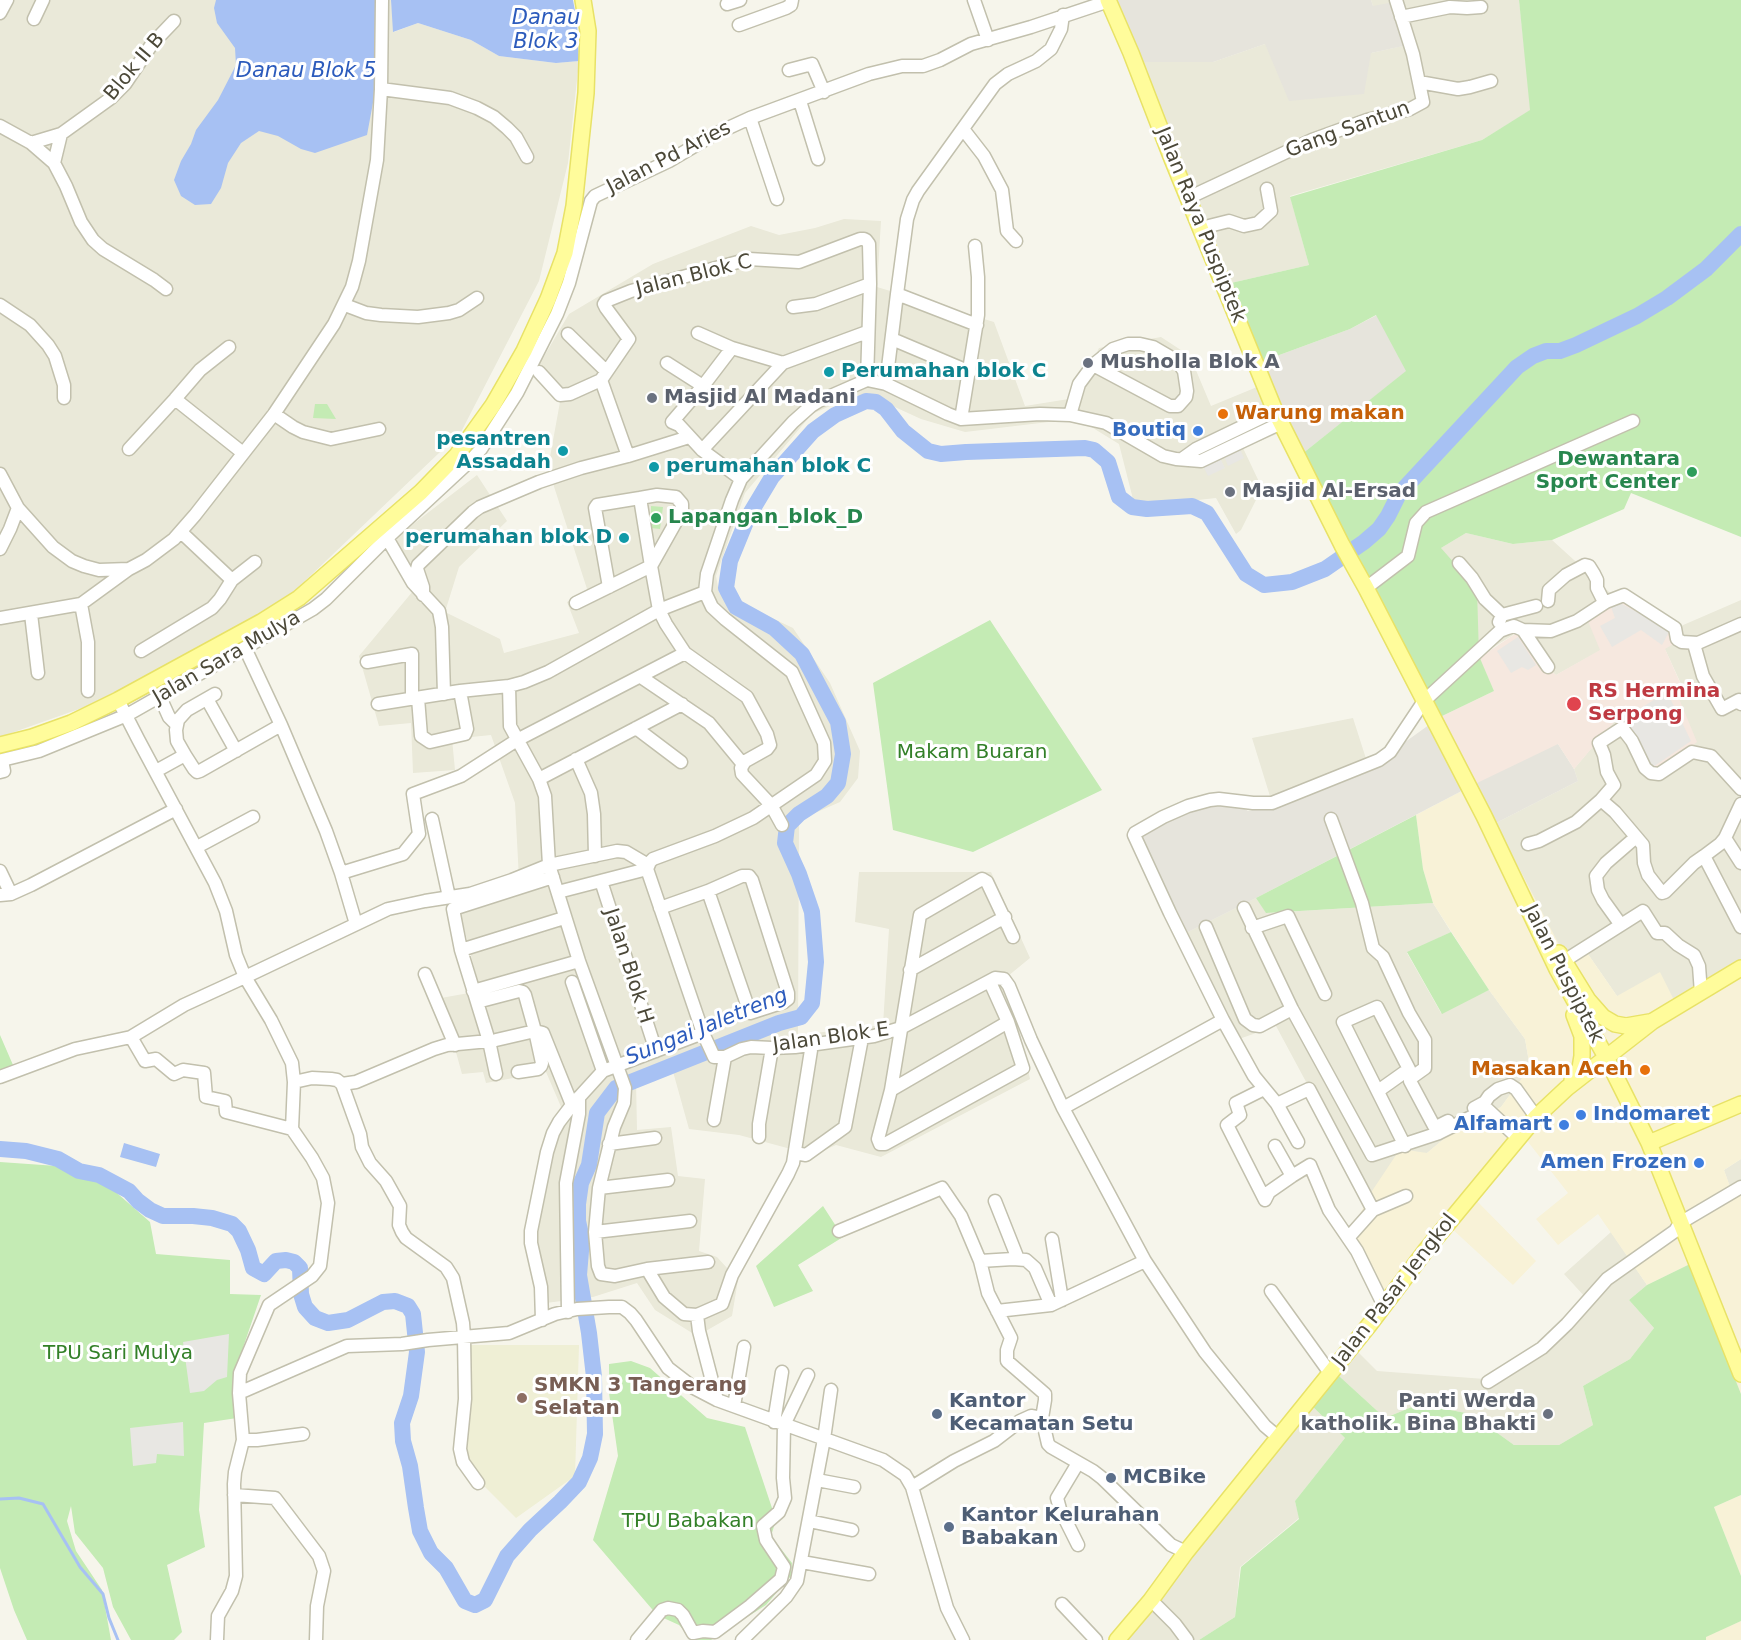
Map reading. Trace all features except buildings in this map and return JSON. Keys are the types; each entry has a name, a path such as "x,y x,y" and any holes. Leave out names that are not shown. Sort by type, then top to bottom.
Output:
{"main road":[{"path":"0,745 32,737 71,723 118,700 261,622 300,598 421,492 457,455 493,405 525,351 565,253 574,206 586,93 588,31 583,0"},
{"name":"Jalan Raya Puspiptek","path":"1109,1 1278,417 1365,586"},
{"name":"Jalan Puspiptek","path":"1365,586 1522,895 1561,965 1649,1143 1741,1374"},
{"path":"1561,965 1603,1017 1615,1024 1626,1026 1653,1021"},
{"path":"1561,965 1582,1036 1580,1068 1567,1088"},
{"path":"1567,1088 1653,1021 1741,968"},
{"name":"Jalan Pasar Jengkol","path":"1117,1640 1517,1137 1567,1088"},
{"path":"1649,1143 1741,1104"}],"street":[{"path":"0,13 7,0"},
{"path":"34,18 43,0"},
{"path":"0,618 81,604 129,569 164,548 181,532 274,414 312,359 345,305 352,288 371,201 377,160 381,89 382,0"},
{"path":"727,4 740,0"},
{"path":"740,25 786,8 791,5 792,0"},
{"path":"974,0 988,40"},
{"name":"Gang Santun","path":"1188,198 1312,140 1418,105 1423,101 1413,54 1396,0"},
{"name":"Jalan Pd Aries","path":"326,599 481,449 517,393 557,314 569,283 593,198 598,194 669,161 713,135 750,118 869,74 892,68 923,66 940,60 963,47 1109,1"},
{"path":"1401,17 1450,7 1481,7"},
{"path":"886,384 907,219 918,191 995,84 1008,74 1036,61 1051,49 1061,29 1063,15"},
{"name":"Blok II B","path":"30,143 61,134 111,98 125,84 152,44 174,21"},
{"path":"789,70 812,64 824,92"},
{"path":"1419,82 1458,89 1491,81"},
{"path":"381,89 444,96 477,108 494,117 507,128 516,137 527,157"},
{"path":"800,100 818,159"},
{"path":"750,118 777,199"},
{"path":"0,126 30,143 54,163 81,222 93,240 103,249 165,289"},
{"path":"963,129 984,156 1002,190 1007,231 1016,241"},
{"path":"54,163 61,134"},
{"path":"1201,228 1229,221 1244,226 1258,223 1271,211 1267,189"},
{"name":"Jalan Blok C","path":"604,376 628,341 606,308 604,304 606,301 641,288 749,258 799,262 860,239 866,240 869,244 867,380"},
{"path":"961,419 977,326 978,277 975,246"},
{"path":"793,307 816,304 870,284"},
{"path":"897,294 977,326"},
{"path":"345,305 366,313 418,317 459,310 477,298"},
{"path":"0,305 30,325 48,345 55,356 64,385 63,398"},
{"path":"702,450 783,363 867,332"},
{"path":"698,333 732,348 783,363"},
{"path":"568,334 604,376 628,456"},
{"path":"892,339 970,372"},
{"path":"1070,414 1079,384 1092,365 1113,349 1123,345 1140,344 1153,347 1177,361 1181,366 1187,386 1186,397 1178,406 1170,406 1092,365"},
{"path":"129,449 200,370 230,347"},
{"path":"732,348 672,422 679,425 702,450 741,479"},
{"path":"667,363 703,386"},
{"path":"539,372 560,395 570,394 604,376"},
{"path":"378,704 509,686 548,672 659,610 705,592 707,574 741,479 793,422 811,406 867,380 886,384 961,419 1070,414 1106,423 1163,456 1182,459 1199,455 1278,417"},
{"path":"176,399 243,453"},
{"path":"274,414 303,432 331,439 379,429"},
{"path":"1365,586 1408,556 1416,522 1426,512 1633,421"},
{"path":"423,595 418,565 472,512 539,482 689,437"},
{"path":"0,474 18,508 47,541 72,561 99,570 129,569"},
{"path":"576,603 609,587 651,566 682,511 682,504 672,496 657,495 597,505 595,508 609,587"},
{"path":"640,498 659,610 685,653 747,697 770,745 744,763 741,768 742,774 771,805 782,825"},
{"path":"0,549 18,508"},
{"path":"181,532 232,580"},
{"path":"387,538 413,583 436,606 442,621 444,694"},
{"path":"141,651 212,608 232,580 255,562"},
{"path":"1459,563 1485,599 1502,615"},
{"path":"1548,601 1549,590 1566,575 1585,565 1589,566 1594,574 1597,588 1606,602"},
{"name":"Jalan Blok H","path":"558,892 647,867 653,859 744,823 820,771 825,761 825,747 792,672 724,620 712,607 705,592"},
{"path":"1298,1142 1277,1104 1254,1076 1224,1020 1140,849 1135,833 1163,817 1210,800 1272,803 1380,760 1390,752 1424,701 1500,631 1514,626 1523,630 1551,631 1577,621 1606,602 1624,595 1675,628 1677,639 1682,642 1694,644 1741,624"},
{"name":"Jalan Sara Mulya","path":"0,772 4,771 2,760 39,752 127,715 298,619 326,599"},
{"path":"81,604 87,642 88,691"},
{"path":"1502,615 1536,606"},
{"path":"31,614 38,673"},
{"path":"1500,631 1497,626 1502,615"},
{"path":"1523,630 1548,667"},
{"path":"1694,644 1703,676 1722,709 1739,700 1741,704"},
{"path":"245,648 327,831 342,873 356,924"},
{"path":"342,873 403,854 419,834 413,794 461,776 517,740 685,653"},
{"path":"367,662 412,654 415,698 422,736 430,742 465,734 467,729 460,691"},
{"path":"641,677 710,723 740,762 744,763"},
{"path":"509,686 510,726 539,779 546,804 551,871 564,918 625,1088 624,1103 614,1127 599,1188 595,1232 598,1266 601,1274 615,1276 647,1269 708,1262"},
{"path":"236,751 211,696 187,710 178,720 177,741 197,771 200,771 236,751 281,725"},
{"path":"160,697 169,717 177,726"},
{"path":"118,700 221,896 230,923 236,955 245,977 292,1063 294,1082 292,1129 323,1178 328,1203 320,1266 312,1276 269,1305 240,1373 239,1393 243,1440 235,1472 235,1584 218,1616 217,1640"},
{"path":"539,779 682,704"},
{"path":"636,728 681,762"},
{"path":"1528,844 1570,826 1601,800 1614,785 1607,772 1599,743 1622,728 1632,741 1645,768 1652,773 1659,774 1692,752 1711,756 1741,789"},
{"path":"156,771 185,755"},
{"path":"576,759 591,793 595,856"},
{"path":"1601,800 1615,812 1643,845 1644,863 1648,875 1662,893 1694,863 1720,844 1741,804"},
{"path":"0,872 5,894 41,880 176,809"},
{"path":"197,847 253,818"},
{"path":"432,819 449,897"},
{"path":"1331,819 1362,903 1373,948 1383,957 1409,1013 1425,1040 1425,1068 1410,1078 1410,1081 1432,1124 1438,1126 1485,1102 1498,1089 1510,1085 1516,1089 1536,1117"},
{"path":"1622,925 1603,900 1598,890 1596,876 1606,863 1636,837"},
{"path":"1725,838 1741,862"},
{"path":"496,1074 493,1041 475,996 461,950 453,911 455,907 595,856 617,851 626,852 647,867 704,1036 719,1057 714,1120"},
{"path":"1704,855 1741,927"},
{"path":"0,1077 75,1049 131,1037 184,1005 388,909 470,894 522,877 551,871"},
{"name":"Jalan Blok E","path":"660,908 747,875 752,880 789,993 789,998 784,1002 750,1013 708,891"},
{"path":"1013,938 987,882 979,879 920,915 891,1090 878,1139 880,1144 1021,1069 1023,1065 994,980 1004,980 1009,986 1063,1108 1145,1262 1191,1333 1265,1426 1278,1437"},
{"name":"Jalan Blok H","path":"600,881 656,1051"},
{"path":"1244,908 1292,1009 1372,1155 1405,1146 1487,1109 1517,1137"},
{"path":"1561,965 1643,911 1657,933 1665,933 1694,955 1699,966 1701,993"},
{"path":"1252,928 1288,916 1325,994"},
{"path":"910,970 1005,917"},
{"path":"461,950 564,918"},
{"path":"1206,927 1248,1022 1260,1026 1292,1009"},
{"path":"475,996 579,961"},
{"path":"425,974 454,1045"},
{"name":"Jalan Blok E","path":"719,1057 746,1048 772,1048 862,1038 901,1028 994,980"},
{"path":"572,981 603,1071"},
{"path":"475,996 523,992 542,1065 518,1072"},
{"path":"1378,1091 1409,1069 1377,1007 1343,1022 1405,1146"},
{"path":"1063,1108 1224,1020"},
{"path":"891,1090 1008,1022"},
{"path":"342,1084 356,1082 434,1049 493,1041 535,1031 543,1033 579,1114 566,1184 573,1311"},
{"path":"542,1320 540,1287 531,1243 531,1231 553,1133 575,1101 603,1071 618,1069 656,1051 704,1036"},
{"path":"131,1037 145,1061 156,1059 174,1074 183,1070 204,1073 206,1097 225,1101 226,1112 292,1129"},
{"path":"795,1153 806,1155 845,1127 862,1038"},
{"path":"647,1269 664,1297 684,1314 697,1315 722,1304 732,1275 788,1174 795,1153 812,1044"},
{"path":"759,1137 759,1124 772,1048"},
{"path":"294,1082 312,1078 331,1078 342,1084 360,1134 362,1147 370,1163 386,1181 400,1206 399,1224 402,1232 406,1238 446,1268 453,1278 464,1337 465,1399 460,1449 463,1462 478,1483"},
{"path":"1264,1089 1236,1103 1240,1115 1227,1125 1265,1200 1269,1192 1310,1165 1329,1210 1357,1251 1384,1306"},
{"path":"1277,1104 1309,1089 1373,1210"},
{"path":"609,1144 655,1138"},
{"path":"1275,1146 1292,1176"},
{"path":"599,1188 668,1179"},
{"path":"1488,1382 1542,1348 1607,1279 1675,1231 1680,1223 1741,1187"},
{"path":"839,1231 942,1188 961,1216 980,1261 988,1293 1011,1338 1007,1350 1007,1361 1045,1394 1042,1418 1048,1444 1102,1478 1171,1545 1186,1552"},
{"path":"1348,1239 1373,1210 1406,1196"},
{"path":"995,1201 1018,1259"},
{"path":"595,1232 690,1221"},
{"path":"1052,1239 1056,1303"},
{"path":"980,1261 1026,1260 1035,1268 1056,1303"},
{"path":"997,1311 1056,1303 1145,1262"},
{"path":"1271,1291 1330,1373"},
{"path":"239,1393 347,1346 402,1344 509,1333 555,1314 622,1307 630,1313 668,1368 694,1388 717,1400 883,1461 905,1474 912,1486 947,1608 963,1640"},
{"path":"697,1315 717,1400"},
{"path":"734,1406 744,1347"},
{"path":"637,1640 662,1610 668,1608 678,1610 683,1615 693,1633 715,1632 781,1579 783,1567 766,1540 763,1526 779,1512 785,1498 779,1423 782,1372"},
{"path":"779,1423 808,1375"},
{"path":"742,1640 786,1597 797,1581 817,1480 831,1390"},
{"path":"912,1486 994,1441 1020,1421 1031,1416 1042,1418"},
{"path":"243,1440 303,1434"},
{"path":"1078,1462 1057,1498 1078,1545"},
{"path":"817,1480 854,1487"},
{"path":"234,1495 275,1498 319,1556 324,1571 317,1606 316,1640"},
{"path":"809,1521 852,1530"},
{"path":"802,1562 869,1574"},
{"path":"1151,1600 1187,1640"},
{"path":"1062,1604 1096,1640"}],"shaded area":[{"path":"0,0 391,0 394,32 418,23 471,40 499,56 556,63 579,61 568,163 539,281 461,432 284,601 113,697 0,737"},
{"path":"1112,0 1371,0 1373,6 1394,2 1408,45 1371,53 1364,94 1289,101 1265,44 1213,62 1138,62"},
{"path":"1371,0 1519,0 1531,110 1482,140 1290,196 1309,265 1231,283 1138,62 1213,62 1265,44 1371,53 1407,45 1373,6"},
{"path":"844,219 881,221 877,287 994,322 1025,406 1075,398 1099,348 1161,337 1190,356 1211,406 1257,387 1277,434 1243,448 1262,488 1241,530 1236,534 1216,498 1135,507 1119,444 1080,420 965,432 921,419 873,397 848,398 812,414 745,493 716,576 719,593 793,628 830,683 860,751 858,778 840,802 799,820 798,1035 883,1025 889,929 855,922 859,872 991,872 1030,958 1008,976 1030,1079 881,1157 836,1145 813,1155 739,1135 689,1129 672,1068 636,1081 637,1130 671,1127 678,1176 705,1179 699,1251 717,1257 738,1280 732,1316 697,1336 655,1310 637,1283 593,1297 546,1303 547,1284 535,1240 548,1144 565,1116 546,1072 486,1083 483,1072 462,1074 441,998 480,991 458,904 519,879 515,803 491,735 452,739 455,770 413,773 411,723 379,726 359,656 413,591 386,545 477,475 507,521 459,567 445,612 500,639 504,653 579,633 567,602 588,592 548,468 560,402 536,370 569,314 653,264 751,226 779,235 815,228"},
{"path":"1377,315 1407,371 1302,454 1263,361 1350,329"},
{"path":"1240,449 1244,458 1228,466 1224,456"},
{"path":"1220,458 1225,468 1208,476 1203,466"},
{"path":"1466,533 1513,544 1552,540 1618,600 1601,650 1556,675 1541,664 1518,632 1479,656 1441,548"},
{"name":"RS Hermina Serpong","path":"1618,600 1674,629 1677,642 1665,649 1682,687 1675,689 1697,742 1661,770 1651,773 1633,741 1615,721 1574,769 1558,744 1475,784 1440,717 1494,691 1479,658 1518,632 1541,664 1556,675 1600,650 1585,614"},
{"path":"1741,600 1741,964 1675,1002 1617,996 1581,944 1563,953 1494,824 1578,781 1574,769 1615,720 1633,741 1674,689 1682,686 1665,649 1674,629"},
{"path":"1620,603 1670,630 1662,645 1641,630 1612,647 1600,626 1615,618 1611,607"},
{"path":"1518,637 1536,665 1528,670 1522,667 1511,673 1497,651"},
{"path":"1667,692 1691,741 1653,767 1623,719"},
{"path":"1440,717 1558,744 1574,769 1578,781 1494,824 1475,784 1184,934 1133,828 1228,798 1248,811 1273,806 1369,768"},
{"path":"1353,718 1369,768 1273,806 1252,738"},
{"path":"1475,784 1563,952 1581,944 1617,996 1660,972 1675,1002 1741,964 1741,1159 1724,1170 1732,1192 1741,1188 1741,1394 1690,1264 1647,1285 1598,1214 1558,1245 1536,1219 1568,1193 1525,1138 1474,1198 1536,1261 1513,1285 1450,1227 1391,1303 1349,1238 1368,1197 1400,1149 1427,1153 1445,1138 1501,1107 1530,1067 1525,1039 1489,990 1433,903 1423,869 1416,815"},
{"path":"1256,898 1267,913 1433,903 1451,932 1407,953 1441,1013 1489,990 1525,1039 1530,1068 1501,1107 1445,1138 1368,1197 1276,1026 1239,1039 1184,934"},
{"path":"1741,1159 1741,1188 1732,1193 1724,1170"},
{"path":"1611,1232 1647,1285 1629,1300 1654,1328 1630,1359 1583,1386 1593,1425 1559,1445 1514,1445 1471,1414 1419,1404 1385,1418 1339,1376 1356,1350 1377,1371 1485,1379 1539,1345 1586,1298 1564,1274"},
{"path":"229,1334 227,1377 217,1380 204,1391 190,1393 183,1342"},
{"name":"SMKN 3 Tangerang Selatan","path":"467,1345 579,1345 575,1476 516,1518 482,1484 465,1451"},
{"path":"1312,1406 1345,1438 1295,1501 1299,1518 1240,1567 1235,1617 1199,1640 1117,1640"},
{"path":"183,1422 184,1456 157,1454 156,1463 133,1466 130,1428"},
{"path":"1741,1495 1741,1576 1714,1507"},
{"path":"1741,1621 1741,1640 1706,1640 1705,1637"}],"green space":[{"path":"1519,0 1741,0 1741,537 1631,493 1624,509 1552,540 1513,544 1466,533 1441,548 1477,589 1479,656 1494,691 1440,717 1302,454 1406,371 1376,315 1350,329 1263,361 1231,283 1309,265 1290,197 1482,140 1530,110"},
{"path":"315,404 327,404 336,419 313,418"},
{"name":"Lapangan_blok_D","path":"651,506 663,507 660,529 651,528"},
{"name":"Makam Buaran","path":"990,620 1102,790 973,852 893,830 873,683"},
{"path":"1416,815 1423,869 1433,903 1266,913 1256,898"},
{"path":"1451,932 1489,990 1442,1014 1407,952"},
{"path":"0,1035 13,1065 0,1070"},
{"name":"TPU Sari Mulya","path":"0,1162 71,1167 110,1187 150,1222 156,1254 230,1260 230,1294 261,1295 233,1377 237,1418 204,1423 199,1510 205,1547 167,1565 182,1632 174,1640 131,1640 113,1607 103,1568 75,1533 71,1506 67,1521 76,1551 102,1590 111,1640 27,1640 14,1610 0,1568"},
{"path":"823,1206 843,1237 798,1265 813,1291 774,1307 756,1266"},
{"path":"1690,1264 1741,1394 1741,1495 1714,1507 1741,1576 1741,1621 1706,1637 1706,1640 1199,1640 1235,1617 1241,1567 1299,1519 1295,1501 1345,1438 1312,1406 1339,1376 1385,1418 1419,1404 1471,1414 1514,1445 1559,1445 1593,1425 1583,1386 1630,1359 1654,1328 1629,1300 1647,1285"},
{"name":"TPU Babakan","path":"631,1361 650,1368 707,1418 745,1427 776,1520 771,1536 792,1563 791,1576 766,1605 711,1640 693,1640 679,1625 657,1615 593,1540 618,1456 609,1393 609,1364"}],"water":[{"name":"Danau Blok 5","path":"216,0 377,0 375,92 367,135 315,153 301,149 278,136 259,131 241,143 228,163 221,188 211,204 195,205 181,196 174,180 196,130 218,100 236,65 235,48 217,23 214,8"},
{"name":"Danau Blok 3","path":"391,0 573,0 577,22 579,61 556,63 499,56 471,40 418,23 393,32"},
{"path":"124,1143 160,1154 156,1167 120,1157"}],"waterway":[{"name":"Sungai Jaletreng","path":"0,1149 26,1151 58,1159 79,1171 99,1175 129,1191 150,1210 163,1216 212,1218 232,1224 239,1231 253,1268 264,1274 276,1261 286,1260 294,1262 300,1268 301,1294 305,1307 315,1318 328,1323 348,1320 383,1302 395,1301 408,1306 413,1314 417,1352 411,1396 402,1423 403,1441 410,1466 420,1531 431,1553 446,1568 465,1601 475,1605 485,1600 507,1556 579,1482 590,1458 595,1434 594,1377 579,1275 582,1239 578,1221 578,1204 581,1183 589,1165 597,1113 616,1088 779,1023 801,1017 812,1003 816,962 812,912 785,843 787,826 799,814 827,796 838,783 843,754 838,722 802,654 774,628 736,607 726,588 730,561 748,517 772,477 813,431 835,415 866,401 876,402 886,409 903,431 928,451 941,454 1085,448 1094,450 1108,462 1119,497 1132,507 1147,509 1192,506 1207,513 1246,574 1264,585 1292,582 1325,569 1379,529 1399,494 1517,367 1533,356 1546,351 1560,351 1576,345 1637,316 1667,298 1706,269 1741,234"},
{"path":"0,1499 19,1498 43,1504 80,1567 103,1594 118,1640"}],"place":[{"name":"Musholla Blok A","path":"1088,363"},
{"name":"Perumahan blok C","path":"829,372"},
{"name":"Masjid Al Madani","path":"652,398"},
{"name":"Warung makan","path":"1223,414"},
{"name":"Boutiq","path":"1198,431"},
{"name":"pesantren Assadah","path":"563,451"},
{"name":"perumahan blok C","path":"654,467"},
{"name":"Dewantara Sport Center","path":"1692,472"},
{"name":"Masjid Al-Ersad","path":"1230,492"},
{"name":"Lapangan_blok_D","path":"656,518"},
{"name":"perumahan blok D","path":"624,538"},
{"name":"RS Hermina Serpong","path":"1574,704"},
{"name":"Masakan Aceh","path":"1645,1070"},
{"name":"Indomaret","path":"1581,1115"},
{"name":"Alfamart","path":"1564,1125"},
{"name":"Amen Frozen","path":"1699,1163"},
{"name":"SMKN 3 Tangerang Selatan","path":"522,1398"},
{"name":"Kantor Kecamatan Setu","path":"937,1414"},
{"name":"Panti Werda katholik. Bina Bhakti","path":"1548,1414"},
{"name":"MCBike","path":"1111,1478"},
{"name":"Kantor Kelurahan Babakan","path":"949,1527"}]}
